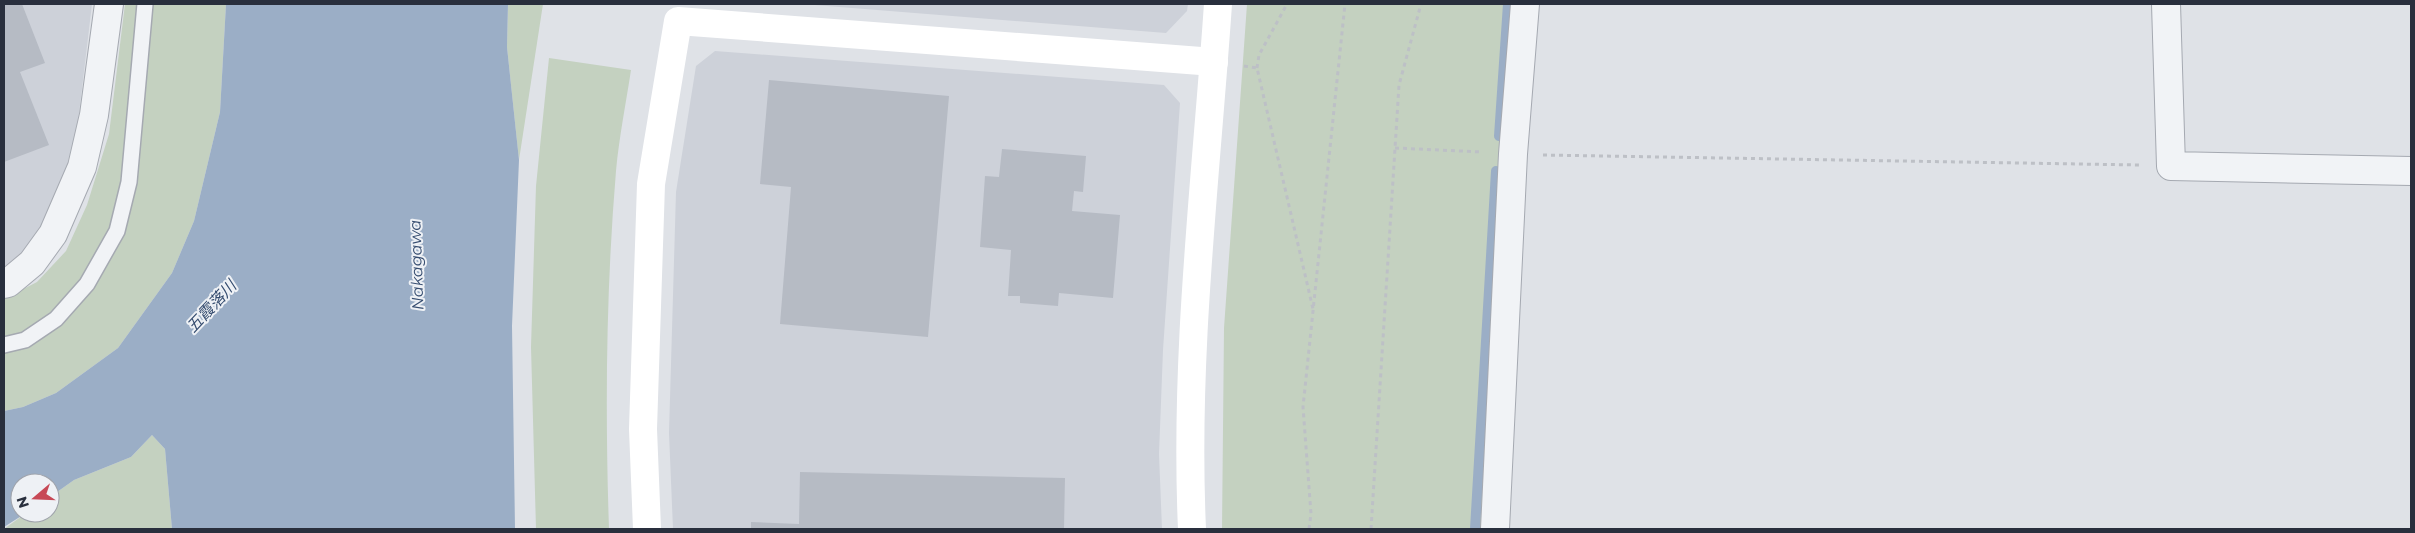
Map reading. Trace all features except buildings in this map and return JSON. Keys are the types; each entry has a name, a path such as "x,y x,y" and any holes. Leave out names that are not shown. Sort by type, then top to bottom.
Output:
{"street":[{"path":"4,284 8,283 32,263 53,234 82,166 94,115 109,4"},
{"path":"1192,529 1190,432 1192,365 1225,64 1218,4"},
{"path":"1495,529 1513,154 1525,4"},
{"path":"2166,4 2171,166 2411,170"},
{"path":"647,529 643,429 651,184 678,21 1225,64"}],"lane":[{"path":"4,346 25,340 56,320 88,284 117,231 129,182 146,4"}],"path":[{"path":"1286,4 1259,55 1257,68 1314,312"},
{"path":"1310,529 1311,514 1304,407 1345,4"},
{"path":"1371,529 1399,85 1421,4"},
{"path":"1225,64 1257,68"},
{"path":"1395,148 1513,154 2171,166"}],"shaded area":[{"path":"4,4 92,4 78,122 66,170 39,231 27,251 4,268"},
{"path":"802,4 1188,4 1187,11 1166,33"},
{"path":"715,51 1164,85 1180,103 1163,350 1159,454 1162,529 673,529 669,433 676,192 696,66"}],"green space":[{"path":"125,4 226,4 220,112 194,221 172,273 118,348 56,393 23,407 4,411 4,299 37,282 66,251 87,205 109,134"},
{"path":"508,4 543,4 519,160 507,47"},
{"path":"1247,4 1514,4 1504,136 1481,529 1222,529 1224,328"},
{"path":"549,58 631,70 617,159 610,260 607,395 609,529 536,529 531,347 536,186"},
{"path":"152,435 165,449 172,529 4,529 12,523 60,523 60,490 74,480 131,457"}],"water":[{"path":"226,4 508,4 507,47 519,160 512,326 515,529 172,529 165,449 152,435 131,457 74,480 60,490 60,473 10,473 10,523 4,527 4,411 23,407 56,393 118,348 172,273 194,221 220,112"}],"waterway":[{"path":"1499,136 1508,4"},
{"path":"1475,529 1496,171"}],"water label":[{"name":"Nakagawa","path":"416,265"},
{"name":"五霞落川","path":"211,306"}]}
